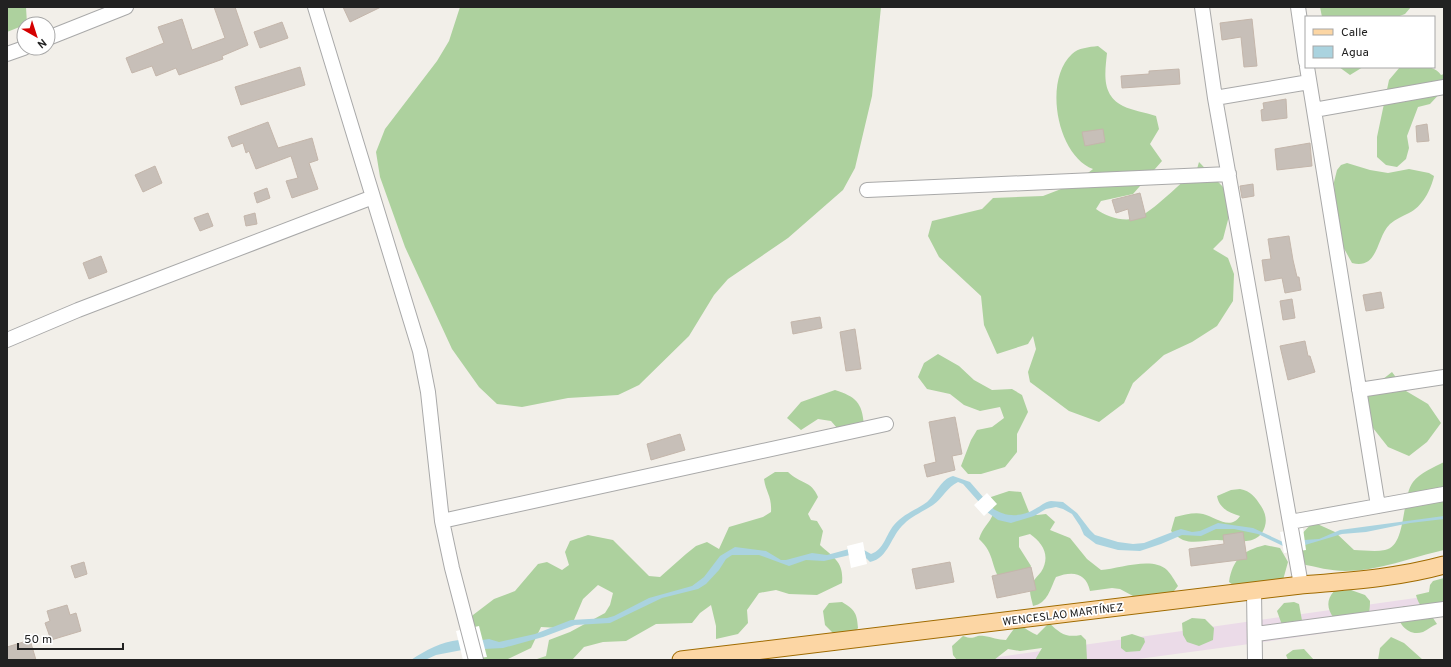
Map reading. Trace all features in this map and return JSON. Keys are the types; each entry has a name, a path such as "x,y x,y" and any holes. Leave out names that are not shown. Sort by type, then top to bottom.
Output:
{"main road":[{"name":"WENCESLAO MARTÍNEZ","path":"681,660 1254,592 1301,585 1363,580 1398,575 1444,565"}],"street":[{"path":"56,35 126,7"},
{"path":"315,7 420,351 428,392 442,521 452,568 476,660"},
{"path":"1202,7 1215,98 1301,585"},
{"path":"1298,7 1305,55"},
{"path":"1307,68 1378,506"},
{"path":"1215,98 1309,82"},
{"path":"1314,110 1444,87"},
{"path":"867,190 1229,174"},
{"path":"7,340 78,310 373,197"},
{"path":"1359,390 1444,377"},
{"path":"442,521 886,424"},
{"path":"1290,522 1444,494"},
{"path":"1254,592 1256,634 1255,660"},
{"path":"1256,634 1444,609"}],"shaded area":[{"path":"1444,594 1444,616 1242,645 1131,660 977,660"}],"green space":[{"path":"7,7 26,7 27,16 16,16 16,28 7,32"},
{"path":"460,7 881,7 872,96 855,168 843,190 788,238 728,279 714,295 689,336 639,385 618,395 568,398 522,407 497,404 479,387 452,349 405,247 380,177 376,152 385,129 437,61 449,41"},
{"path":"1320,7 1411,7 1405,14 1400,16 1322,16"},
{"path":"1098,46 1107,53 1105,76 1111,96 1123,106 1156,116 1159,129 1150,144 1162,161 1133,194 1101,201 1096,209 1115,218 1137,218 1150,210 1176,188 1197,169 1199,162 1224,188 1229,216 1223,239 1213,249 1228,258 1234,274 1233,301 1217,326 1192,342 1164,355 1133,383 1124,403 1099,422 1069,411 1030,382 1028,372 1036,349 1033,336 1028,344 997,354 984,325 981,296 939,257 928,236 932,221 982,209 993,198 1043,196 1074,184 1093,169 1081,161 1070,149 1063,134 1058,116 1056,98 1058,81 1063,66 1072,54 1080,49"},
{"path":"1340,68 1361,68 1350,75"},
{"path":"1399,68 1430,68 1441,75 1444,74 1444,89 1430,104 1418,107 1407,136 1409,148 1406,159 1397,167 1386,165 1377,157 1377,137 1389,80"},
{"path":"1347,163 1370,170 1388,173 1409,169 1429,173 1434,176 1431,187 1418,207 1390,224 1385,230 1372,257 1367,262 1361,264 1352,263 1336,234 1334,182 1337,170 1341,165"},
{"path":"938,354 959,366 974,380 992,390 1012,389 1022,395 1028,412 1017,434 1017,452 1005,467 981,474 968,474 961,466 971,440 977,430 992,427 1004,418 1000,407 980,411 964,405 950,394 927,389 918,377 924,363"},
{"path":"1392,372 1406,391 1428,404 1441,423 1427,442 1409,456 1388,447 1373,428 1361,408 1373,387"},
{"path":"835,390 848,395 857,402 862,411 864,425 844,436 831,421 818,419 801,430 787,418 801,402"},
{"path":"1444,462 1444,550 1370,569 1345,571 1324,569 1302,564 1296,540 1313,522 1335,532 1354,550 1381,551 1392,547 1397,540 1400,531 1409,489 1413,482 1423,473"},
{"path":"775,472 788,472 792,476 809,485 815,492 818,497 808,514 811,520 817,521 823,531 820,545 834,557 840,565 842,583 817,595 789,594 776,590 759,593 747,610 748,623 738,634 716,639 716,626 711,605 700,613 692,623 656,624 626,641 603,642 584,647 572,660 534,660 546,656 549,640 570,632 605,613 610,605 613,593 598,585 583,599 574,620 559,628 541,627 531,648 508,659 478,660 461,628 473,615 494,599 515,591 538,564 547,562 562,570 569,565 565,552 570,541 588,535 613,540 649,576 660,577 696,546 707,542 719,549 729,527 763,517 771,512 771,502 764,479"},
{"path":"1240,489 1247,491 1252,495 1265,513 1265,526 1262,533 1257,537 1245,541 1217,540 1191,542 1183,540 1171,531 1175,517 1189,514 1203,514 1227,523 1236,520 1240,516 1222,507 1217,496 1231,490"},
{"path":"1009,491 1021,492 1029,512 1037,515 1046,514 1055,522 1050,530 1070,538 1087,559 1101,570 1135,564 1153,564 1161,566 1167,570 1178,586 1170,596 1153,601 1133,596 1120,589 1112,588 1090,591 1088,585 1082,577 1068,574 1056,577 1045,599 1033,606 1030,593 1031,585 1041,572 1045,561 1044,550 1039,541 1030,534 1019,537 1019,547 1031,566 1025,577 1002,582 998,577 988,550 979,539 982,531 994,512 990,501 991,497"},
{"path":"1265,545 1280,548 1288,562 1283,580 1236,587 1229,582 1233,567 1240,557 1250,550"},
{"path":"1444,578 1444,615 1434,613 1423,608 1416,595 1429,592 1430,585 1433,581"},
{"path":"1351,590 1365,595 1370,601 1369,614 1361,626 1351,630 1344,630 1330,612 1330,596 1334,591"},
{"path":"842,602 850,607 856,615 858,628 855,632 834,634 825,625 823,611 829,603"},
{"path":"1294,602 1299,604 1303,626 1282,625 1277,611 1284,603"},
{"path":"1404,606 1415,607 1425,616 1433,618 1437,624 1423,632 1413,633 1408,631 1401,624 1396,611"},
{"path":"1192,618 1205,619 1214,628 1213,640 1199,646 1187,642 1183,635 1182,623"},
{"path":"1049,623 1063,634 1071,636 1081,635 1086,640 1087,660 1035,660 1042,648 1020,651 1008,649 994,660 957,660 953,655 952,646 963,636 973,638 978,636 987,636 1000,640 1006,640 1017,626 1020,626 1037,635"},
{"path":"1132,634 1144,638 1145,642 1140,651 1126,652 1121,648 1121,637"},
{"path":"1391,637 1404,643 1423,660 1378,660 1380,648"},
{"path":"1304,649 1314,660 1288,660 1286,655 1293,650"}],"water":[{"path":"953,476 970,482 983,497 979,502 963,484 958,482 954,484 933,505 907,521 896,534 882,556 870,562 866,558 864,550 871,554 879,549 891,529 898,521 927,502 945,480"},
{"path":"1051,501 1063,502 1077,513 1095,535 1118,542 1133,544 1144,543 1181,529 1192,532 1200,531 1218,523 1253,528 1283,542 1283,546 1258,534 1234,529 1216,529 1201,536 1182,535 1140,551 1118,550 1096,544 1084,535 1072,514 1063,509 1056,507 1046,509 1034,516 1011,523 998,520 987,512 991,507 1001,513 1012,515 1024,514 1044,503"},
{"path":"1444,516 1444,519 1410,523 1366,532 1342,534 1305,545 1304,540 1319,539 1340,530"},
{"path":"735,547 766,551 781,560 812,553 827,555 849,549 850,555 824,561 806,560 789,566 759,555 732,555 726,559 719,570 706,584 698,589 662,598 610,623 575,625 543,637 503,648 484,649 482,640 489,639 499,642 535,634 571,620 607,618 614,616 649,598 692,586 704,577 720,556"},
{"path":"459,640 462,650 436,655 425,660 411,660 434,647"}],"pier":[{"path":"987,493 997,504 984,516 974,505"},
{"path":"1303,528 1306,550 1284,553 1280,532"},
{"path":"863,542 867,564 851,568 847,546"},
{"path":"479,626 487,657 463,660 456,631"}],"building":[{"path":"214,7 235,7 248,45 222,56 223,59 179,75 176,68 156,76 152,66 132,73 126,58 164,43 158,27 182,19 192,50 225,38"},
{"path":"343,7 381,7 350,22"},
{"path":"1252,19 1257,66 1244,67 1241,37 1222,40 1220,23"},
{"path":"282,22 288,38 260,48 254,32"},
{"path":"300,67 305,85 241,105 235,87"},
{"path":"1179,69 1180,84 1122,88 1121,76 1149,74 1149,71"},
{"path":"1286,99 1287,118 1262,121 1261,110 1264,109 1263,103"},
{"path":"268,122 278,148 312,138 318,160 309,163 318,189 292,198 286,181 298,178 291,156 256,169 249,151 246,153 243,143 232,147 228,137"},
{"path":"1427,124 1429,141 1417,142 1416,126"},
{"path":"1103,129 1105,142 1085,146 1082,132"},
{"path":"1310,143 1312,166 1277,170 1275,149"},
{"path":"155,166 162,183 143,192 135,175"},
{"path":"1253,184 1254,196 1242,198 1240,186"},
{"path":"267,188 270,198 257,203 254,193"},
{"path":"1140,193 1146,217 1130,221 1128,209 1116,213 1112,200"},
{"path":"208,213 213,226 200,231 194,218"},
{"path":"255,213 257,224 246,226 244,216"},
{"path":"1289,236 1293,260 1297,277 1299,277 1301,290 1285,293 1282,278 1265,281 1262,260 1271,259 1268,239"},
{"path":"101,256 107,272 89,279 83,263"},
{"path":"1381,292 1384,308 1366,311 1363,295"},
{"path":"1292,299 1295,318 1283,320 1280,301"},
{"path":"820,317 822,328 793,334 791,322"},
{"path":"855,329 861,369 846,371 840,332"},
{"path":"1305,341 1308,356 1310,356 1315,372 1288,380 1280,346"},
{"path":"955,417 962,454 952,456 955,470 927,477 924,465 936,462 929,422"},
{"path":"680,434 685,450 651,460 647,444"},
{"path":"1243,532 1247,559 1191,566 1189,549 1224,544 1223,535"},
{"path":"84,562 87,574 75,578 71,566"},
{"path":"950,562 954,582 916,589 912,569"},
{"path":"1031,567 1036,590 997,598 992,576"},
{"path":"67,605 70,615 76,613 81,631 51,640 45,623 50,621 47,611"},
{"path":"30,640 36,660 7,660 7,647"}]}
